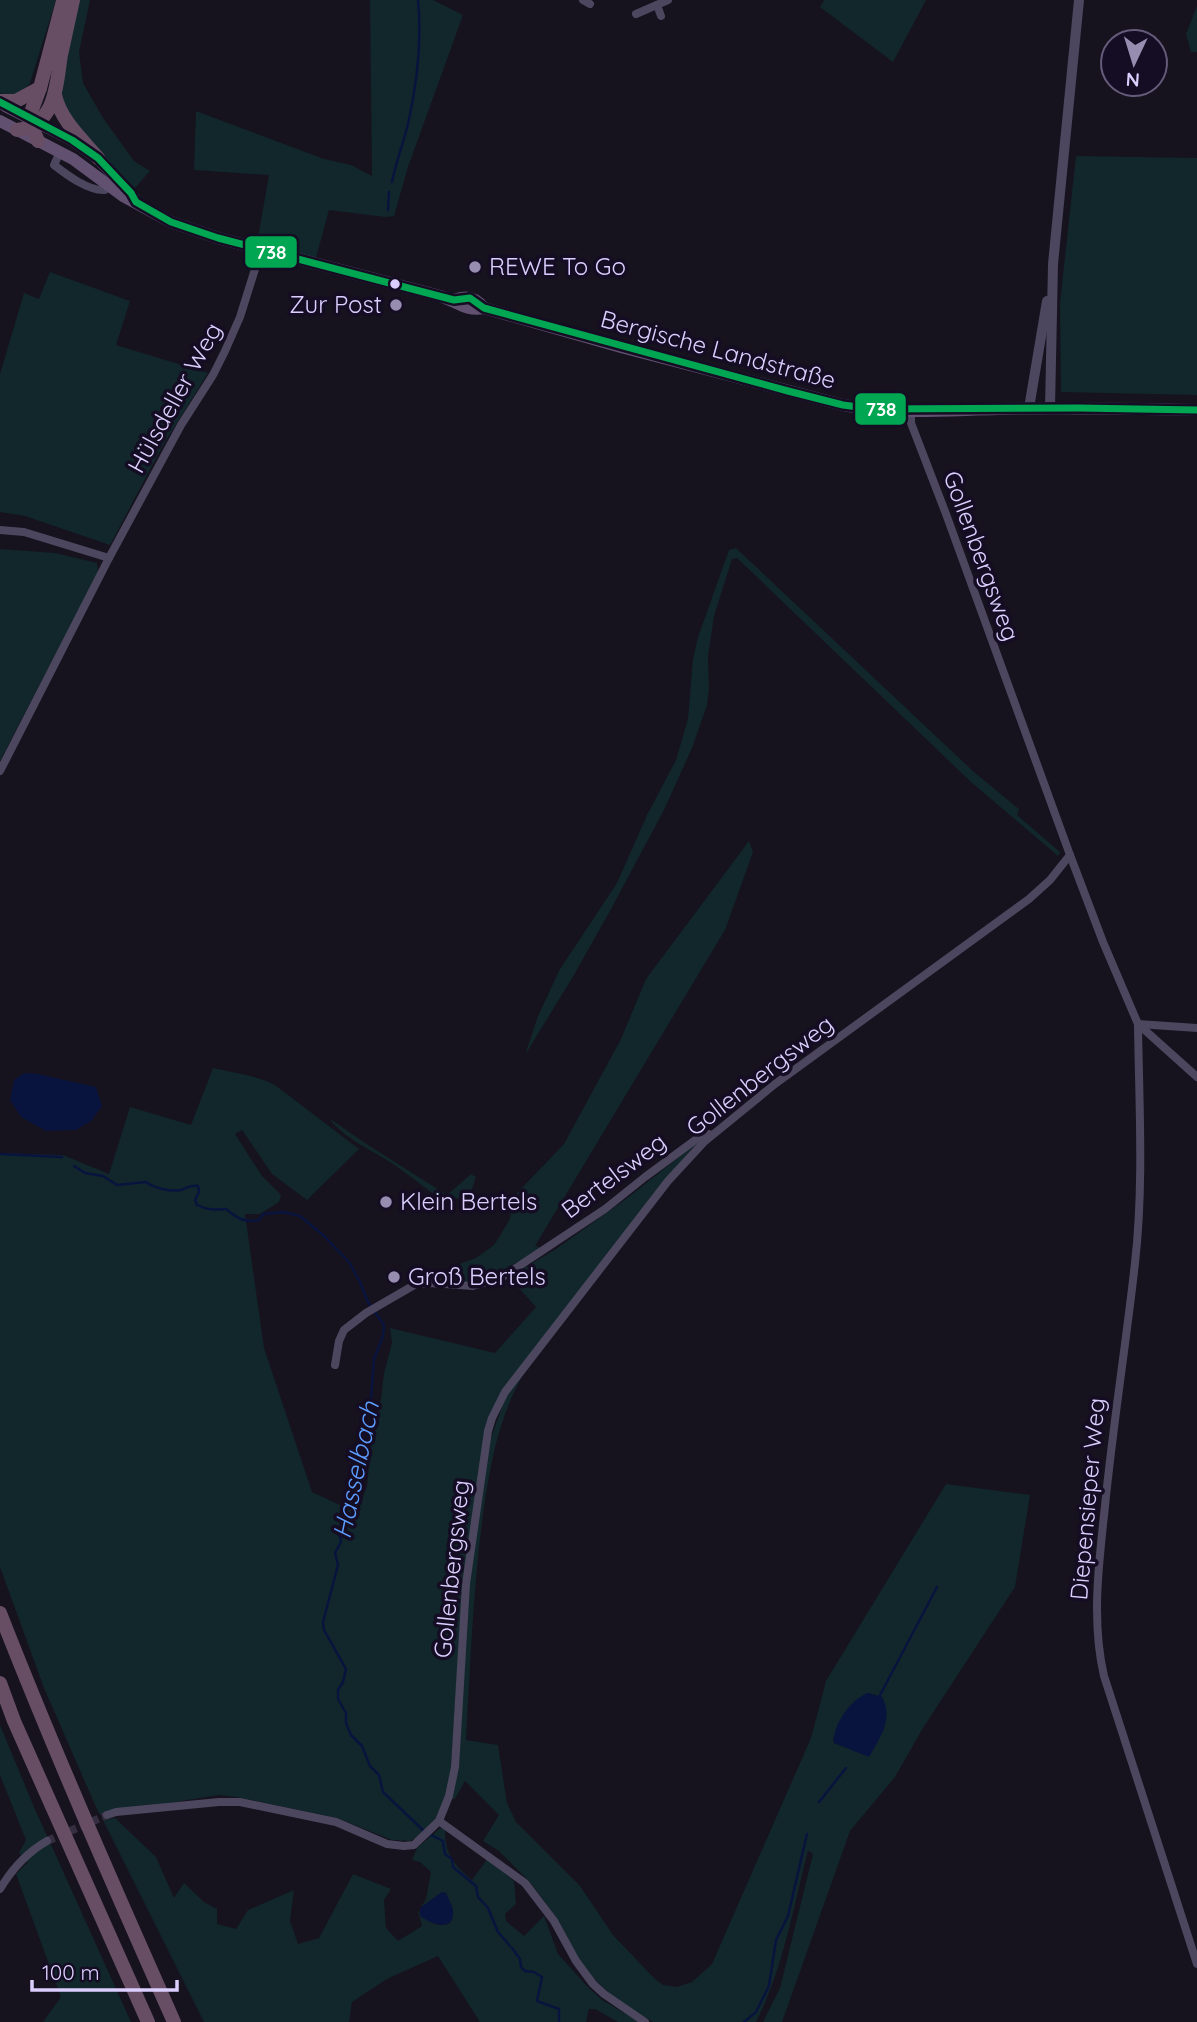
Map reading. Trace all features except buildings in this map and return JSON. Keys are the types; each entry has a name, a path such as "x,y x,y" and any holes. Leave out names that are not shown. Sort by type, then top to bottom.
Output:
{"highway":[{"path":"34,127 40,88 64,0"},
{"path":"17,130 34,127 48,110 55,95 73,0"},
{"path":"0,101 16,100 40,88"},
{"path":"55,95 67,122 94,155"},
{"path":"0,1614 86,1824 174,2022"},
{"path":"0,1683 14,1721 148,2022"}],"main road":[{"name":"Bergische Landstraße","path":"0,101 34,127 60,152 123,196 171,222 218,239 454,300 463,297 478,300 484,308 832,402 861,409 1197,410"},
{"path":"0,121 17,130"},
{"name":"Bergische Landstraße","path":"34,127 72,140 94,155 136,202"},
{"path":"60,152 69,147 94,155"}],"street":[{"path":"636,15 668,0"},
{"path":"1029,408 1053,264 1079,0"},
{"path":"657,5 661,16"},
{"path":"109,186 112,172"},
{"name":"Hülsdeller Weg","path":"0,771 109,558 181,425 213,375 240,317 261,250"},
{"path":"1050,408 1053,264"},
{"name":"Gollenbergsweg","path":"107,1815 116,1812 240,1802 336,1822 396,1846 418,1843 436,1824 449,1796 455,1767 466,1584 484,1455 492,1418 505,1392 668,1181 715,1132 775,1084 1029,899 1070,855 911,423 911,410"},
{"path":"0,530 24,533 109,558"},
{"path":"1070,855 1138,1024 1197,1077"},
{"path":"1138,1024 1197,1028"},
{"name":"Diepensieper Weg","path":"1138,1024 1140,1208 1136,1262 1115,1415 1098,1573 1097,1638 1104,1676 1197,1964"},
{"name":"Bertelsweg","path":"335,1365 339,1341 344,1330 377,1306 423,1282 465,1287 501,1278 605,1209 698,1139 715,1132"},
{"path":"436,1824 525,1883 554,1921 576,1961 593,1984 645,2022"},
{"path":"0,1889 18,1864 35,1847 47,1841"}],"green space":[{"path":"0,0 56,0 30,83 21,92 13,94 0,93"},
{"path":"76,0 90,0 79,52 83,83 103,118 134,161 150,171 135,188 73,125 60,93"},
{"path":"370,0 433,0 463,15 408,167 394,216 329,210 316,258 257,243 269,175 194,170 196,111 324,159 351,165 372,176"},
{"path":"824,0 926,0 893,62 820,7"},
{"path":"1197,6 1197,52 1191,52 1186,34"},
{"path":"1076,156 1197,158 1197,395 1061,392 1060,303"},
{"path":"50,272 130,301 116,345 208,373 162,447 110,545 25,516 0,512 0,374 24,293 39,299"},
{"path":"736,548 974,772 1019,809 1017,815 1060,852 1058,856 971,782 737,558 732,559 714,616 708,656 707,705 692,748 664,810 610,911 525,1055 538,1016 560,969 617,883 647,815 676,760 688,719 693,659 698,637 729,550"},
{"path":"0,549 55,553 97,563 98,572 0,761"},
{"path":"749,841 753,852 725,930 535,1246 542,1248 488,1279 458,1283 451,1267 476,1258 494,1245 509,1221 517,1193 564,1144 621,1039 646,979"},
{"path":"213,1068 275,1085 359,1149 307,1200 272,1174 242,1130 235,1134 262,1176 281,1195 279,1202 260,1214 245,1214 264,1348 312,1492 357,1513 367,1486 372,1437 392,1343 390,1328 495,1353 536,1307 509,1277 556,1249 626,1199 698,1142 653,1194 504,1390 488,1430 463,1578 451,1771 447,1792 438,1817 410,1841 392,1840 337,1818 219,1795 99,1814 44,1688 0,1567 0,1153 63,1155 109,1174 130,1107 191,1125"},
{"path":"329,1118 447,1195 471,1174 476,1177 468,1201 452,1197 443,1201 393,1164 350,1138"},
{"path":"523,1375 500,1428 485,1503 474,1603 466,1740 498,1745 507,1803 516,1822 580,1886 613,1935 663,1985 677,1987 692,1982 712,1964 811,1738 826,1681 946,1484 1030,1495 1015,1587 923,1728 895,1777 850,1831 782,2022 763,2022 780,1988 813,1854 808,1851 780,1960 756,2022 653,2022 611,1995 586,1971 556,1917 530,1882 499,1851 483,1841 499,1815 465,1781 455,1799 450,1799 467,1585 490,1440 508,1391","holes":["868,1693 882,1697 884,1729 869,1756 834,1743 833,1738"]},
{"path":"0,1725 131,2022 43,2022 61,1997 16,1874 28,1862 19,1853 26,1840 0,1775"},
{"path":"115,1818 156,1857 174,1898 184,1883 204,1902 217,1909 217,1924 236,1929 248,1910 294,1890 290,1921 298,1944 319,1938 353,1874 391,1889 384,1900 386,1928 398,1941 422,1926 418,1912 420,1909 419,1912 433,1923 450,1923 453,1910 446,1893 442,1892 421,1907 426,1899 431,1872 420,1862 412,1860 417,1848 445,1824 450,1855 472,1880 488,1858 514,1881 516,1904 505,1914 506,1921 524,1936 544,1916 558,1954 586,1985 602,2000 640,2022 618,2022 595,2009 589,2009 586,2022 480,2022 438,1956 387,1979 352,2002 349,2022 204,2022 103,1820"}],"shaded area":[{"path":"24,1073 96,1087 102,1106 91,1121 76,1130 46,1131 21,1117 10,1100 14,1080"},
{"path":"868,1693 882,1697 887,1713 884,1728 869,1757 834,1743 839,1721 855,1701"},
{"path":"442,1892 446,1893 453,1912 451,1920 444,1925 420,1916 420,1908"}],"waterway":[{"path":"392,182 408,124 416,78 419,47 418,0"},
{"path":"388,210 389,192"},
{"name":"Hasselbach","path":"0,1154 62,1157"},
{"name":"Hasselbach","path":"74,1166 85,1173 103,1176 117,1185 146,1182 158,1188 172,1190 198,1186 199,1192 195,1200 197,1205 226,1209 245,1220 259,1220 263,1214 283,1212 300,1216 349,1262 368,1302 384,1325 383,1336 374,1359 372,1419 361,1441 363,1447 358,1454 352,1489 339,1531 341,1542 335,1553 338,1565 323,1622 324,1630 346,1669 338,1690 338,1699 346,1713 346,1723 351,1735 362,1746 370,1766 379,1775 383,1792 425,1832 443,1841 445,1854 452,1859 453,1867 476,1886 478,1897 488,1908 498,1932 510,1946"},
{"path":"878,1699 937,1587"},
{"path":"819,1802 846,1768"},
{"path":"744,2022 756,2012 769,1986 776,1940 788,1916 807,1834"},
{"name":"Hasselbach","path":"512,1948 525,1971 542,1977 537,2001 559,2009 559,2022"}],"tunnel":[{"path":"47,1841 107,1815"}],"transit line":[{"name":"738","path":"0,102 72,140 98,158 136,202 171,222 218,238 454,300 470,298 484,308 788,391 843,405 874,409 1197,410"}],"place":[{"name":"REWE To Go","path":"475,267"},
{"name":"Zur Post","path":"396,305"},
{"name":"Klein Bertels","path":"386,1202"},
{"name":"Groß Bertels","path":"394,1277"}]}
